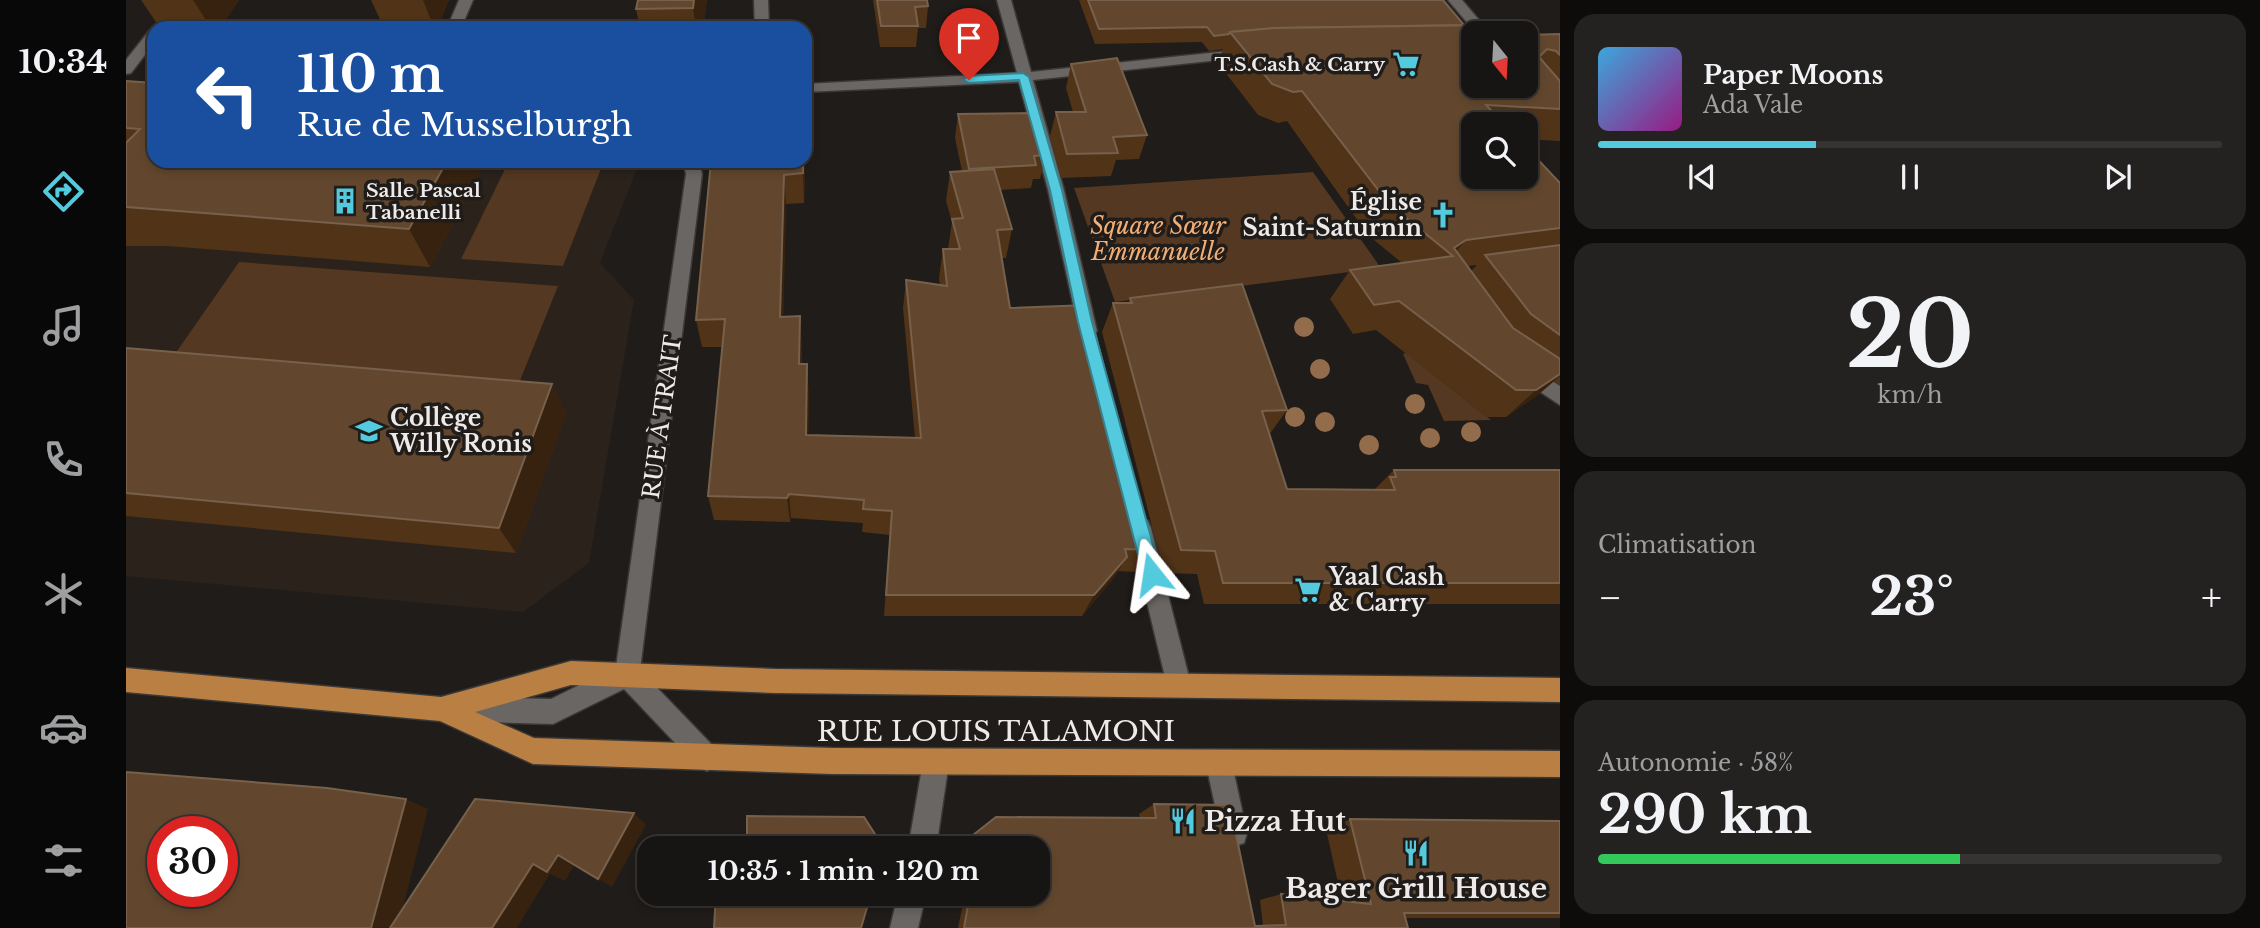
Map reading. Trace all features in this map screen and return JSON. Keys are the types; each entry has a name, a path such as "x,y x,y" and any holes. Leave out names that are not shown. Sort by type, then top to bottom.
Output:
{"main road":[{"name":"RUE LOUIS TALAMONI","path":"627,674 775,681 1560,690"},
{"name":"RUE LOUIS TALAMONI","path":"127,680 441,709 533,751 707,758 936,762 1560,764"}],"street":[{"path":"457,21 466,0"},
{"path":"761,0 762,21"},
{"path":"1004,0 1056,190 1092,348"},
{"path":"1455,0 1473,21"},
{"path":"126,70 147,43"},
{"path":"812,88 1023,77 1260,52"},
{"name":"RUE À TRAIT","path":"627,674 694,174 693,168"},
{"path":"1505,358 1560,397"},
{"path":"1134,506 1179,685"},
{"path":"441,709 553,712 627,674 707,758"},
{"path":"924,836 936,762"},
{"path":"1219,764 1237,854"},
{"path":"904,928 909,906"}],"shaded area":[{"name":"Collège Willy Ronis","path":"126,109 147,148 147,168 637,168 600,263 634,300 589,563 523,612 126,576"}],"green space":[{"path":"506,168 601,168 563,266 461,259"},
{"name":"Square Sœur Emmanuelle","path":"1313,172 1381,268 1115,302 1074,188"},
{"path":"239,262 558,286 515,393 168,364"},
{"path":"1413,350 1411,357 1491,420 1444,421 1428,385 1416,383 1403,354"}],"building":[{"path":"638,0 694,0 693,8 636,9"},
{"path":"877,0 927,0 928,6 915,7 918,26 881,26"},
{"path":"1088,0 1443,0 1461,21 1461,25 1274,28 1214,36 1207,27 1099,29"},
{"path":"1461,25 1461,98 1538,98 1538,35 1560,34 1560,55 1547,49 1539,57 1560,81 1560,109 1486,105 1493,112 1461,112 1461,189 1538,189 1538,160 1560,183 1560,228 1466,240 1454,248 1513,328 1560,359 1560,374 1536,390 1516,390 1399,301 1374,305 1350,270 1453,256 1389,204 1302,91 1293,92 1272,84 1230,32 1274,28"},
{"path":"1117,58 1147,135 1113,137 1118,153 1067,154 1056,112 1086,112 1071,64"},
{"path":"126,81 147,82 147,168 443,168 409,229 126,207 126,143 140,129 126,128"},
{"path":"1035,113 1046,155 1034,156 1036,165 969,169 958,114"},
{"path":"710,168 803,168 803,173 784,175 780,317 800,316 799,364 807,364 806,435 921,438 906,280 947,286 943,249 960,249 952,219 963,218 950,172 994,169 1012,229 997,230 1010,308 1088,305 1151,550 1125,549 1127,557 1094,595 886,595 892,511 863,509 864,500 789,494 787,498 708,496 725,319 696,320"},
{"path":"1560,245 1560,335 1531,314 1485,255"},
{"path":"1242,284 1287,410 1262,411 1287,489 1395,490 1390,477 1396,477 1394,470 1560,470 1560,583 1223,583 1215,551 1181,550 1113,303 1132,303 1130,298"},
{"path":"126,348 552,384 499,528 126,493"},
{"path":"126,772 327,788 406,799 371,928 126,928"},
{"path":"475,799 634,813 598,879 558,855 547,872 533,864 492,928 390,928"},
{"path":"1154,804 1230,805 1255,926 1286,925 1281,894 1371,904 1350,819 1560,821 1560,913 1404,913 1408,928 964,928 968,906 1050,906 1050,836 973,836 996,817 1156,818"},
{"path":"747,816 864,817 876,836 747,836"},
{"path":"715,906 867,906 861,928 714,928"}],"place":[{"name":"T.S.Cash & Carry","path":"1406,64"},
{"name":"Salle Pascal Tabanelli","path":"345,201"},
{"name":"Église Saint-Saturnin","path":"1443,215"},
{"name":"Collège Willy Ronis","path":"369,431"},
{"name":"Yaal Cash & Carry","path":"1308,590"},
{"name":"Pizza Hut","path":"1183,821"},
{"name":"Bager Grill House","path":"1416,853"}],"route":[{"path":"969,80 1023,77 1056,190 1085,322 1152,574"}]}
